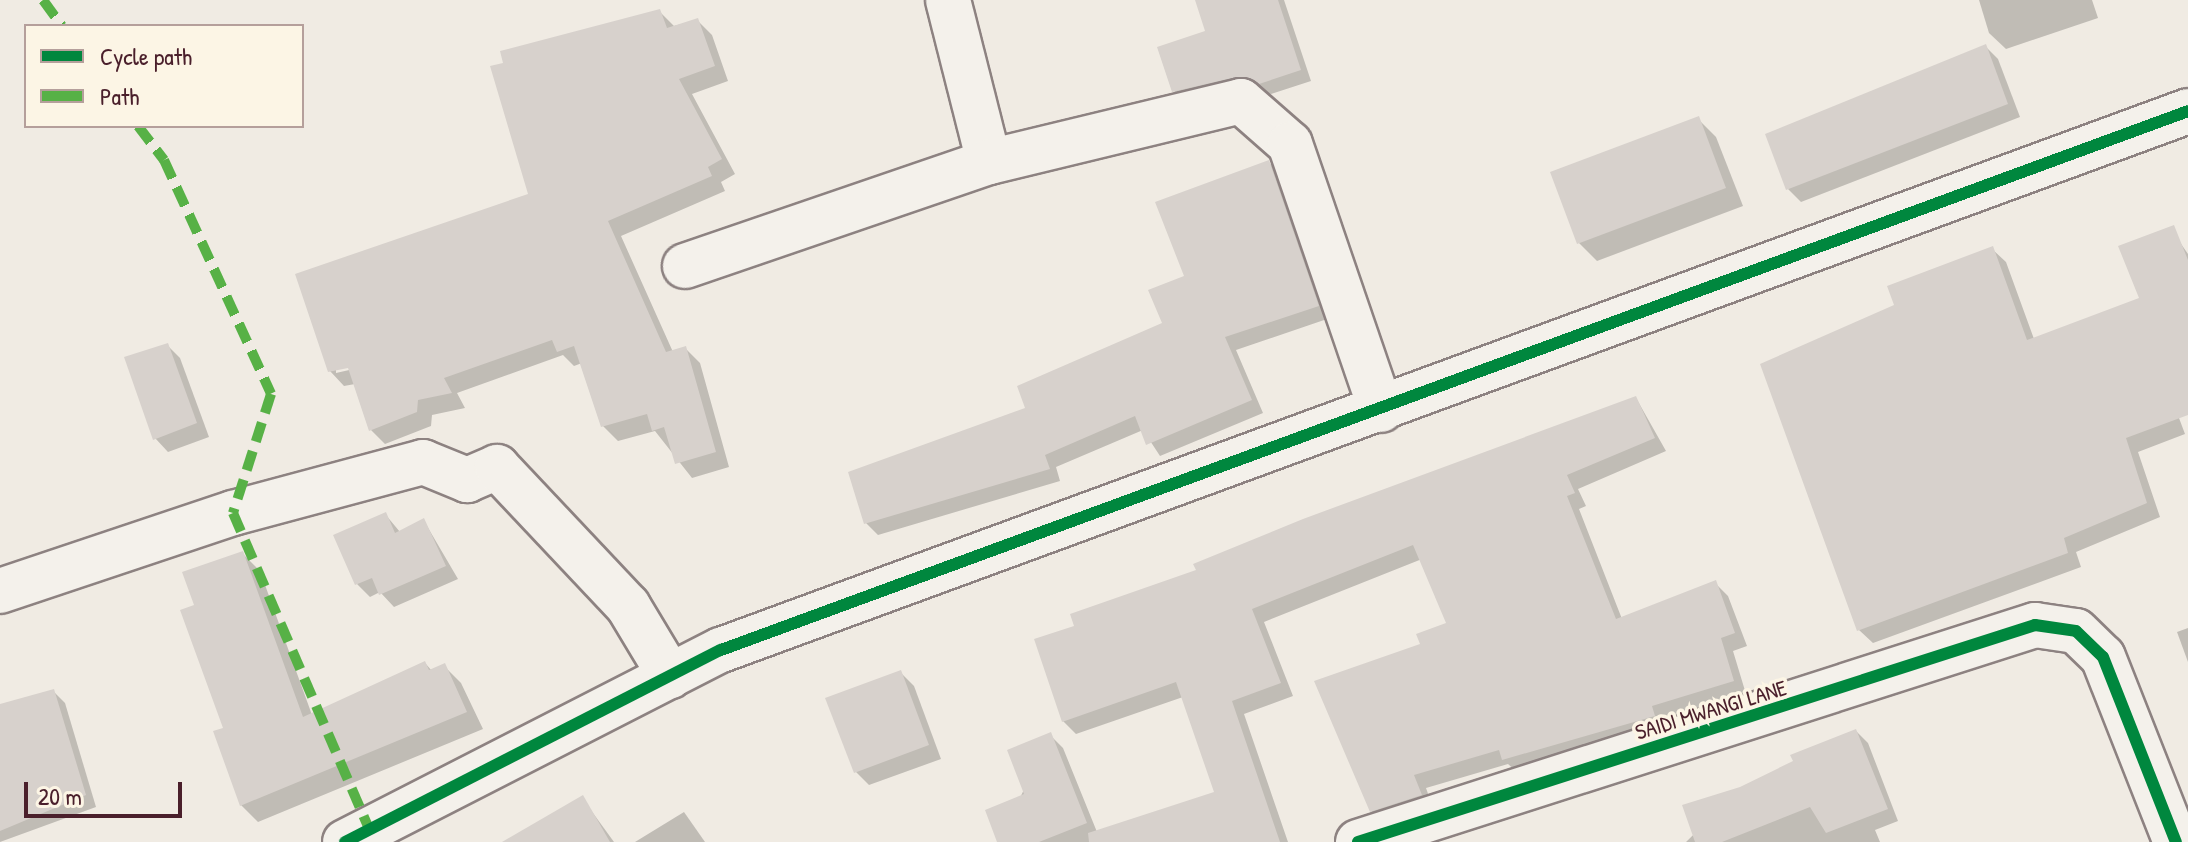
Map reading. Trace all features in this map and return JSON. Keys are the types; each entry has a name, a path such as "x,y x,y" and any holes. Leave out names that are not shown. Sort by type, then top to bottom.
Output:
{"street":[{"path":"948,0 989,162"},
{"path":"685,266 989,162 1217,101 1241,101 1263,114 1290,144 1381,410"},
{"path":"345,842 721,650 2188,111"},
{"path":"0,591 233,513 423,462 467,480 497,467 628,606 670,676"},
{"name":"SAIDI MWANGI LANE","path":"1358,842 1976,640 2035,625 2076,631 2103,657 2176,842"}],"building":[{"path":"1195,0 1278,0 1301,70 1259,84 1236,77 1172,92 1157,47 1205,31"},
{"path":"660,9 667,28 698,18 715,66 679,79 722,159 708,167 712,176 608,221 666,352 686,346 716,452 675,464 664,427 652,431 647,414 601,427 574,346 557,352 552,340 444,378 452,393 418,400 417,412 369,431 348,368 328,372 295,274 528,194 490,66 503,63 500,51"},
{"path":"1986,44 2008,104 1786,190 1765,134"},
{"path":"1699,116 1726,188 1577,244 1550,172"},
{"path":"1269,160 1319,306 1225,337 1252,400 1146,445 1135,416 1045,455 1050,469 864,524 848,472 1025,408 1017,386 1162,323 1148,290 1184,276 1155,202"},
{"path":"2174,225 2188,260 2188,415 2126,438 2147,503 2064,538 2068,553 1857,631 1760,364 1894,305 1887,286 1993,246 2027,340 2139,298 2118,246"},
{"path":"168,343 197,423 153,440 124,357"},
{"path":"1636,396 1655,438 1567,475 1575,493 1567,496 1616,619 1716,580 1735,633 1721,638 1734,681 1652,706 1655,716 1502,760 1499,750 1414,775 1422,795 1370,812 1314,681 1420,644 1416,634 1446,623 1413,545 1252,609 1281,683 1232,701 1280,842 1089,842 1088,833 1214,792 1176,682 1062,722 1034,639 1074,626 1070,614 1196,570 1193,564 1303,519"},
{"path":"386,512 395,533 424,518 446,566 379,595 372,578 355,585 333,535"},
{"path":"243,551 303,717 425,661 429,670 445,663 467,712 240,806 213,731 223,728 180,610 194,605 182,572"},
{"path":"901,670 929,745 854,773 825,698"},
{"path":"54,689 86,795 0,831 0,704"},
{"path":"1856,729 1888,809 1826,833 1810,807 1722,842 1695,842 1682,805 1740,787 1793,761 1790,755"},
{"path":"1051,732 1087,823 1039,842 997,842 985,810 1024,794 1007,750"},
{"path":"583,795 610,842 502,842"}],"marked path":[{"path":"43,0 61,24"},
{"path":"140,128 164,160 271,394 233,513 370,831"}],"cycle path":[{"path":"345,842 721,650 2188,111"},
{"path":"1358,842 2035,625 2076,631 2103,657 2176,842"}]}
